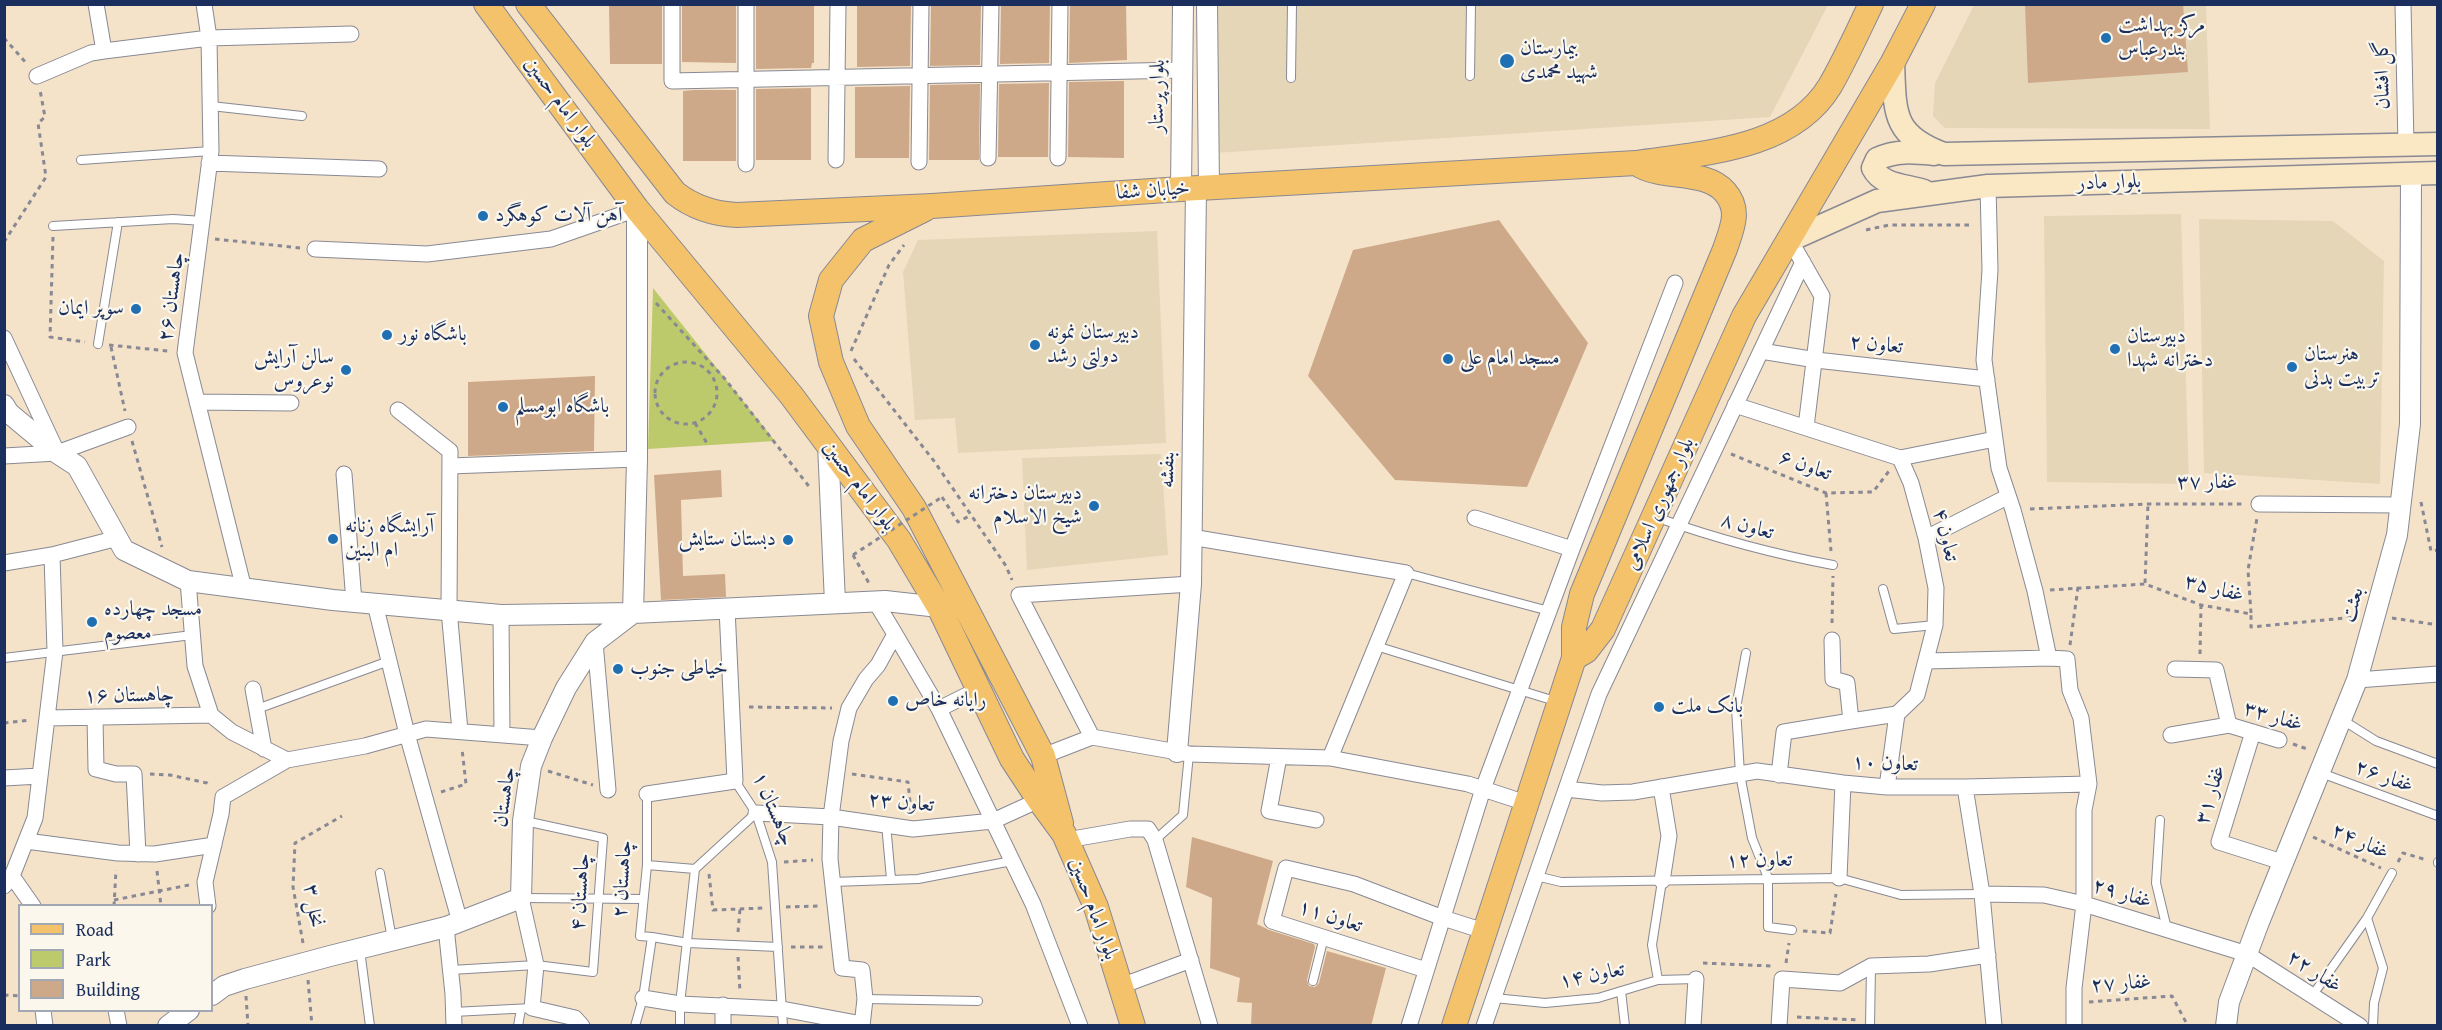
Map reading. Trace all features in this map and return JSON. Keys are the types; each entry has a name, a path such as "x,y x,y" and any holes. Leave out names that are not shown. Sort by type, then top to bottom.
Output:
{"main road":[{"name":"بلوار امام حسین","path":"486,4 637,209 828,444 899,540 939,607 1012,759 1066,837 1096,907 1133,1026"},
{"name":"بلوار امام حسین","path":"528,4 675,193"},
{"path":"1636,163 1703,153 1772,135 1807,114 1829,88 1871,4"},
{"name":"بلوار جمهوری اسلامی","path":"1454,1026 1574,658 1586,651 1604,629 1744,316 1893,62 1923,4"},
{"name":"بلوار مادر","path":"1893,62 1898,116 1908,134 1921,146 1944,154 2438,144"},
{"path":"1934,194 1885,181 1877,176 1874,168 1877,159 1887,154 1902,152 1944,154"},
{"name":"خیابان شفا","path":"675,193 698,207 718,214 932,206 1195,188 1636,163"},
{"path":"1574,658 1574,627 1582,594 1725,249 1735,214 1727,195 1711,181 1657,173 1636,163"},
{"name":"بلوار مادر","path":"1790,240 1877,201 1988,186 2438,173"},
{"path":"932,206 864,240 831,280 821,316 831,362 858,426 914,508 1043,756 1066,837"}],"street":[{"path":"96,4 105,51"},
{"name":"چاهستان ۲۶","path":"204,4 209,38 210,157 185,352 244,589"},
{"path":"672,4 672,81 1182,70"},
{"path":"746,4 746,164"},
{"path":"836,160 838,4"},
{"path":"919,162 921,4"},
{"path":"988,158 991,4"},
{"path":"1058,158 1060,4"},
{"name":"بلوار پرستار","path":"1183,4 1182,70 1195,188"},
{"path":"1195,188 1207,4"},
{"name":"گل افشان","path":"2403,4 2406,145"},
{"path":"37,76 91,53 105,51 209,38 351,34"},
{"path":"210,157 379,169"},
{"name":"بعثت","path":"2226,1026 2229,1002 2247,954 2295,829 2357,680 2397,535 2410,424 2411,174"},
{"path":"1988,186 1990,270 1984,360 1999,468 2035,591 2049,658"},
{"name":"بنفشه","path":"1183,753 1191,584 1195,188"},
{"path":"315,249 427,254 551,239 637,209 637,459 633,613"},
{"path":"1790,240 1822,296 1816,360 1806,427"},
{"path":"1484,1026 1599,694 1803,262"},
{"path":"1410,1025 1482,789 1558,585 1675,284"},
{"path":"4,338 57,453"},
{"name":"تعاون ۲","path":"1761,351 1816,360 1987,378"},
{"path":"197,402 291,403"},
{"path":"4,405 9,413 57,453 77,466 124,550 188,581 354,602 501,615 633,613 875,601 939,607"},
{"path":"1735,405 1900,458 1995,439"},
{"path":"398,410 450,451 449,610 460,732"},
{"path":"4,456 57,453 128,428"},
{"path":"828,444 835,603"},
{"name":"تعاون ۴","path":"1897,714 1917,695 1935,626 1936,588 1926,538 1911,483 1900,458"},
{"path":"450,466 637,459"},
{"path":"344,474 354,602"},
{"path":"1926,538 2010,504"},
{"name":"غفار ۳۷","path":"2259,504 2401,505"},
{"path":"1475,518 1572,549"},
{"path":"1191,537 1406,573 1330,758"},
{"path":"4,563 52,555 118,538"},
{"path":"31,904 8,881 35,818 55,651 52,555"},
{"path":"188,581 195,666 211,715 232,732 287,760"},
{"path":"1092,737 1019,595 1191,584"},
{"path":"1558,585 1582,594"},
{"path":"875,601 939,709 1032,904 1080,1026"},
{"path":"375,604 425,798 453,925 451,970 454,1019"},
{"name":"چاهستان ۱","path":"727,608 735,781"},
{"name":"چاهستان","path":"521,898 523,821 531,766 542,738 566,688 595,642 633,613"},
{"path":"501,615 502,735"},
{"path":"643,998 680,1004 782,1010 862,1025 865,999 862,970 842,968 830,859 831,817 841,741 849,708 895,634"},
{"path":"1832,640 1833,679 1847,683 1851,721"},
{"path":"595,642 608,790"},
{"path":"1927,661 2067,659 2070,690 2081,718 2089,784 2084,810 2084,904 2074,988 2073,1026"},
{"path":"2175,669 2216,670 2229,725"},
{"path":"2357,680 2438,674"},
{"path":"253,689 264,749"},
{"path":"939,709 979,689"},
{"path":"1779,775 1784,732 1897,714 1887,787"},
{"name":"چاهستان ۱۶","path":"47,718 211,715"},
{"path":"95,717 96,769 116,774 134,774 138,854"},
{"name":"غفار ۳۳","path":"2171,735 2229,725 2279,740"},
{"path":"208,904 205,882 223,797 287,760 365,746 426,729 542,738"},
{"name":"غفار ۳۱","path":"2253,732 2219,842 2282,862"},
{"path":"1043,756 1092,737 1183,753 1330,758 1482,789 1526,803"},
{"path":"1279,757 1269,811 1316,820"},
{"name":"تعاون ۱۰","path":"1566,789 1602,793 1661,787 1757,771 1887,787 2089,784"},
{"path":"4,778 40,776"},
{"path":"647,794 735,781"},
{"path":"1839,878 1843,783"},
{"path":"1661,787 1669,836 1662,881"},
{"path":"1965,787 1982,894 1994,1026"},
{"name":"تعاون ۲۳","path":"756,813 831,817 913,829 993,821 1039,800"},
{"path":"1066,837 1148,829 1155,840 1210,1026"},
{"path":"26,841 138,854 155,854 214,844"},
{"name":"تعاون ۱۱","path":"1426,970 1272,921 1286,868 1354,884 1443,918"},
{"name":"غفار ۲۹","path":"1982,894 2044,895 2084,904 2247,954"},
{"path":"213,993 224,986 245,979 453,925 521,898 536,965 527,1009 575,1018 583,1025"},
{"path":"1443,918 1484,931"},
{"path":"1780,1021 1784,973 1840,983 1871,966 1929,964 1988,954"},
{"name":"غفار ۲۲","path":"2247,954 2313,996 2343,1021 2360,1026"},
{"path":"1121,987 1191,960"},
{"path":"1693,1026 1696,979"},
{"path":"723,1005 723,1026"},
{"path":"168,1026 186,1012"}],"lane":[{"path":"1291,78 1292,4"},
{"path":"1470,76 1471,4"},
{"path":"211,106 302,116"},
{"path":"81,160 210,157"},
{"path":"53,226 173,219 203,221"},
{"path":"98,344 118,222"},
{"name":"تعاون ۸","path":"1654,517 1781,555 1833,565"},
{"path":"1406,573 1549,611"},
{"path":"1882,589 1894,629 1935,626"},
{"path":"4,658 192,635"},
{"path":"1376,646 1559,702"},
{"path":"1746,653 1736,708 1740,774 1752,838 1768,879 1768,927 1792,930"},
{"path":"257,709 389,661"},
{"path":"2341,719 2376,741 2438,764"},
{"path":"1155,840 1183,815 1183,753"},
{"name":"غفار ۲۶","path":"2322,764 2438,816"},
{"name":"چاهستان ۱","path":"735,781 756,813 772,862 783,1026"},
{"name":"چاهستان ۲","path":"635,1026 643,998 652,937 640,936 647,865 647,794"},
{"path":"680,1026 680,1004 695,869 756,813"},
{"path":"2160,820 2156,883 2167,929"},
{"name":"چاهستان ۴","path":"523,821 603,838 593,972 536,965"},
{"path":"886,824 891,879"},
{"path":"833,882 918,879 1012,861"},
{"path":"647,865 695,869"},
{"path":"380,873 392,940"},
{"path":"2313,996 2367,918 2392,873"},
{"name":"تعاون ۱۲","path":"1536,876 1561,882 1839,878 1901,895 1982,894"},
{"path":"1658,980 1652,945 1662,881"},
{"path":"521,898 643,899"},
{"path":"2367,918 2383,968 2374,1004 2373,1026"},
{"path":"652,937 688,943 778,947"},
{"path":"1313,981 1324,938"},
{"path":"360,948 370,1026"},
{"path":"451,970 536,965"},
{"path":"1870,1023 1871,966"},
{"name":"تعاون ۱۴","path":"1494,998 1545,1003 1598,998 1658,980 1696,979"},
{"path":"1621,991 1625,1026"},
{"path":"865,999 978,1001"},
{"path":"454,1019 527,1009"},
{"path":"518,1026 527,1009"}],"path":[{"path":"4,38 37,76 45,117 38,123 46,177 4,242"},
{"path":"1866,230 1889,225 1989,225"},
{"path":"201,237 315,249"},
{"path":"907,240 889,265 850,354 934,461 1006,566 1019,595"},
{"path":"637,281 725,379 831,514"},
{"path":"110,345 128,428 169,572"},
{"path":"683,362 702,366 715,381 717,392 712,412 695,423 674,423 665,417 655,399 658,378 664,370 683,362"},
{"path":"715,381 725,379"},
{"path":"695,423 708,445"},
{"name":"تعاون ۶","path":"1716,448 1826,493 1873,492 1900,458"},
{"path":"868,579 854,555 942,497 958,522 971,515"},
{"name":"غفار ۳۷","path":"2010,504 2259,504"},
{"path":"2145,584 2148,504"},
{"path":"2251,614 2248,570 2259,504"},
{"name":"غفار ۳۵","path":"2035,591 2145,584 2201,605 2251,614 2251,627 2375,615"},
{"path":"2067,659 2078,587"},
{"path":"2200,670 2201,605"},
{"path":"2375,615 2438,625"},
{"path":"732,707 849,708"},
{"path":"4,723 47,718"},
{"path":"425,798 466,784 460,732"},
{"name":"غفار ۳۳","path":"2279,740 2322,764"},
{"path":"838,772 908,782 913,829"},
{"path":"134,774 170,775 207,783 223,797"},
{"name":"نخل ۳","path":"312,1026 306,962 293,887 295,843 342,816"},
{"name":"غفار ۲۴","path":"2295,829 2392,873 2403,853 2437,863"},
{"path":"114,904 118,853"},
{"path":"155,854 161,904"},
{"path":"707,858 713,910 835,905"},
{"path":"772,862 830,859"},
{"path":"1696,979 1700,963 1784,973 1792,930 1830,933 1839,878"},
{"path":"114,900 205,882"},
{"path":"778,947 840,948"},
{"path":"245,979 248,1026"},
{"name":"غفار ۲۷","path":"2075,1003 2172,996 2188,1026"},
{"path":"1780,1021 1870,1023"}],"shaded area":[{"name":"بیمارستان شهید محمدی","path":"1215,5 1828,5 1770,117 1215,153"},
{"path":"1974,5 2206,5 2210,129 1945,128 1933,116 1935,83"},
{"name":"دبیرستان دخترانه شهدا","path":"2181,214 2189,484 2047,482 2044,216"},
{"name":"هنرستان تربیت بدنی","path":"2199,219 2333,221 2384,261 2380,484 2204,473"},
{"name":"دبیرستان نمونه دولتی رشد","path":"1157,231 1166,443 958,453 955,418 915,420 903,272 918,240"},
{"name":"دبیرستان دخترانه شیخ الاسلام","path":"1161,454 1168,555 1027,570 1022,458"}],"green space":[{"path":"653,288 775,441 648,449"}],"building":[{"path":"609,4 662,4 662,64 610,64"},
{"path":"682,4 736,4 736,63 682,62"},
{"path":"756,4 814,4 814,63 811,68 756,69"},
{"path":"857,4 911,4 910,66 857,67"},
{"path":"931,4 981,4 980,65 930,66"},
{"path":"1001,4 1050,4 1049,63 1000,64"},
{"path":"1070,4 1126,4 1127,60 1069,63"},
{"name":"مرکز بهداشت بندرعباس","path":"2025,4 2183,4 2188,72 2028,83"},
{"path":"1124,81 1124,158 1068,157 1069,82"},
{"path":"1049,83 1048,157 998,157 999,84"},
{"path":"980,84 979,160 929,160 930,85"},
{"path":"910,86 909,158 855,158 855,87"},
{"path":"811,88 811,160 756,160 756,89"},
{"path":"736,90 736,161 683,161 683,91"},
{"name":"مسجد امام علی","path":"1499,220 1588,343 1527,487 1395,480 1308,376 1353,250"},
{"path":"595,376 594,451 468,456 468,382"},
{"path":"721,470 722,497 681,500 683,576 725,574 726,597 661,600 654,475"},
{"path":"1192,837 1273,861 1257,924 1314,944 1307,980 1309,986 1315,987 1319,983 1327,951 1386,968 1371,1026 1251,1026 1252,1003 1237,1002 1240,978 1210,968 1212,898 1186,887"}],"place":[{"name":"مرکز بهداشت بندرعباس","path":"2106,38"},
{"name":"بیمارستان شهید محمدی","path":"1507,61"},
{"name":"آهن آلات کوهگرد","path":"483,216"},
{"name":"سوپر ایمان","path":"136,309"},
{"name":"باشگاه نور","path":"387,335"},
{"name":"دبیرستان نمونه دولتی رشد","path":"1035,345"},
{"name":"دبیرستان دخترانه شهدا","path":"2115,349"},
{"name":"مسجد امام علی","path":"1448,359"},
{"name":"هنرستان تربیت بدنی","path":"2292,367"},
{"name":"سالن آرایش نوعروس","path":"346,370"},
{"name":"باشگاه ابومسلم","path":"503,407"},
{"name":"دبیرستان دخترانه شیخ الاسلام","path":"1094,506"},
{"name":"آرایشگاه زنانه ام البنین","path":"333,539"},
{"name":"دبستان ستایش","path":"788,540"},
{"name":"مسجد چهارده معصوم","path":"92,622"},
{"name":"خیاطی جنوب","path":"618,669"},
{"name":"رایانه خاص","path":"893,701"},
{"name":"بانک ملت","path":"1659,707"}]}
